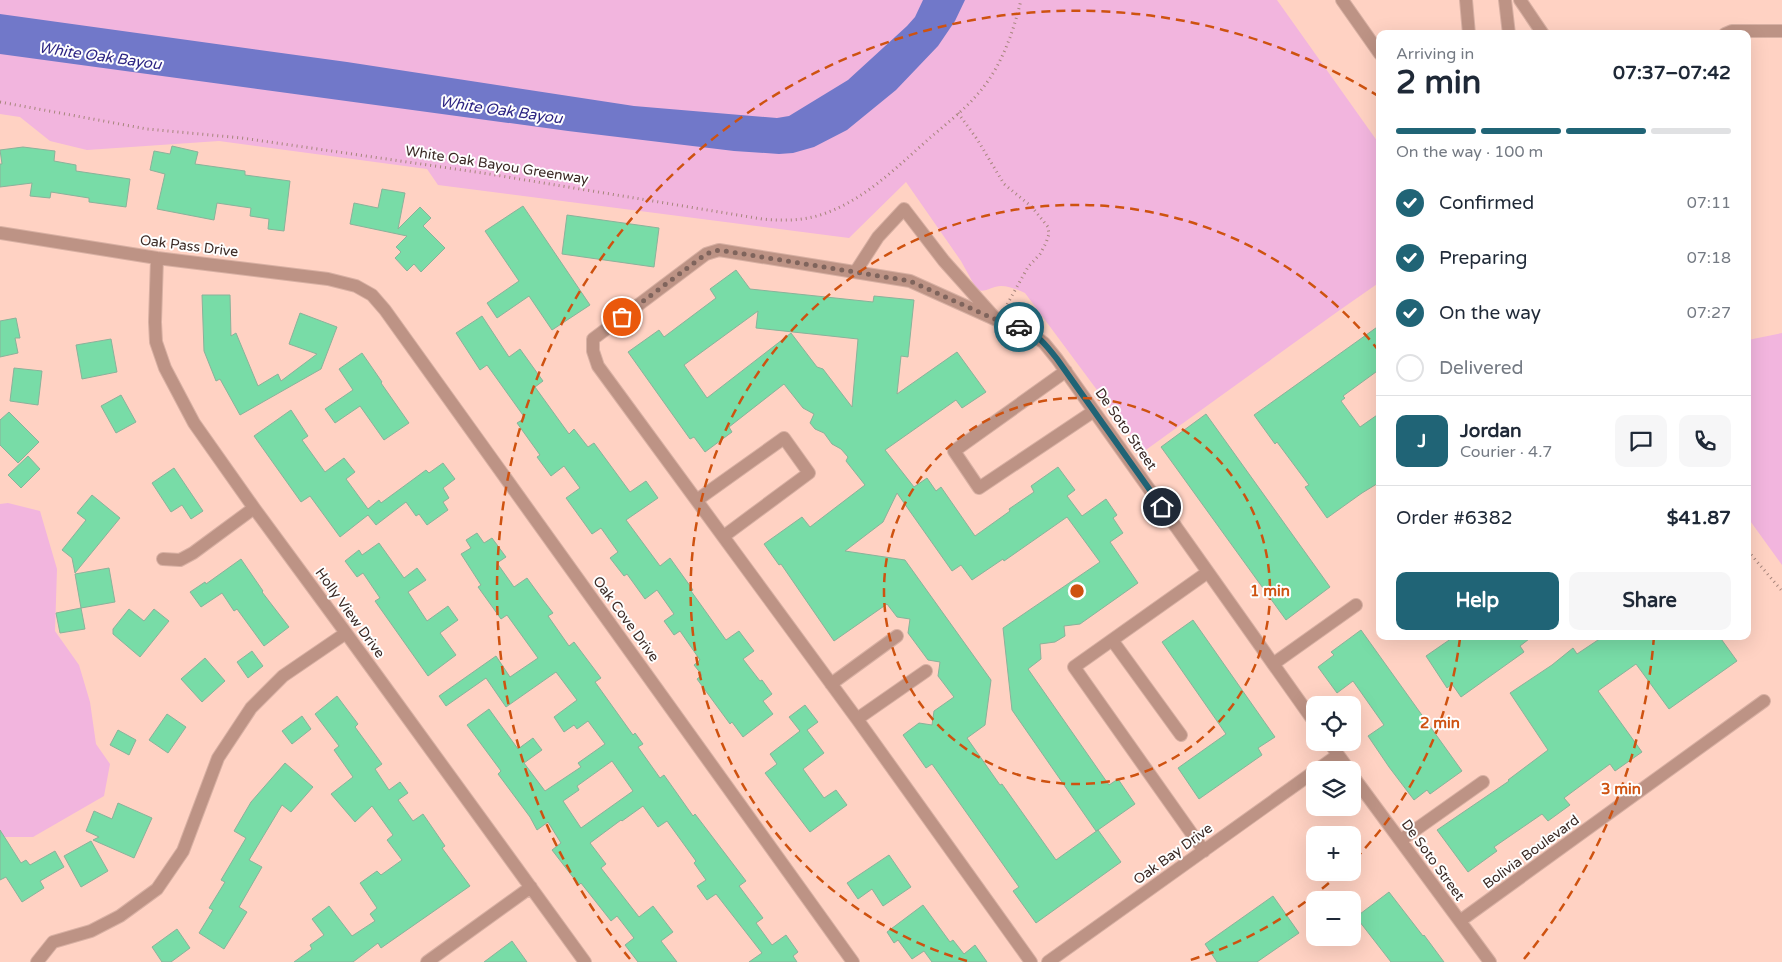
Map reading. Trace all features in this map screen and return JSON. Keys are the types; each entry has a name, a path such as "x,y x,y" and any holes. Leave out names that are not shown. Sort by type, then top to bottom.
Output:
{"street":[{"path":"1342,0 1376,48"},
{"path":"1466,0 1470,30"},
{"path":"1505,0 1509,30"},
{"path":"1520,0 1540,30"},
{"path":"1751,30 1782,31"},
{"path":"856,271 878,237 904,209 944,261 999,321"},
{"name":"Oak Pass Drive","path":"0,232 157,258 328,279 356,286 372,295"},
{"name":"De Soto Street","path":"697,500 598,366 593,351 593,338 706,254 719,250 910,281 999,321 1024,328 1044,343 1066,371 1306,710"},
{"name":"Holly View Drive","path":"157,258 154,322 156,342 165,368 194,423 585,962"},
{"name":"Oak Cove Drive","path":"372,295 385,310 853,962"},
{"path":"1066,371 954,451 979,488 1094,411"},
{"path":"724,536 810,473 784,438 697,500 1031,962"},
{"path":"163,559 180,560 193,553 254,508"},
{"path":"1204,851 1074,667 1208,572"},
{"path":"1273,664 1356,605"},
{"path":"37,962 53,942 91,931 120,916 157,889 183,851 218,758 251,708 284,676 346,633"},
{"path":"831,684 897,636"},
{"path":"1112,640 1181,736"},
{"path":"857,719 926,671"},
{"name":"Bolivia Boulevard","path":"1460,921 1764,701"},
{"path":"1335,751 1342,761"},
{"name":"Oak Bay Drive","path":"1330,761 1338,755"},
{"name":"Oak Bay Drive","path":"1048,962 1306,778"},
{"path":"1401,840 1483,782"},
{"name":"De Soto Street","path":"1361,787 1490,962"},
{"path":"427,962 531,887"}],"path":[{"name":"White Oak Bayou Greenway","path":"0,102 147,128 242,138 483,173 762,219 801,220 826,214 854,201 886,176 977,96 1000,59 1013,33 1021,0"},
{"path":"958,114 977,139 1004,184 1032,207 1048,226 1049,234 1046,243 1040,254 1028,266 999,321"},
{"path":"1751,554 1782,591"}],"shaded area":[{"path":"0,0 1277,0 1376,139 1376,285 1143,452 1025,293 1004,286 983,291 977,290 961,261 906,182 849,238 438,185 427,169 219,141 87,150 50,141 20,117 0,114"},
{"path":"1782,333 1782,565 1751,522 1751,339"},
{"path":"8,503 40,511 57,569 55,631 79,665 90,702 96,744 110,764 104,796 33,837 0,837 0,504"}],"water":[{"name":"White Oak Bayou","path":"923,0 965,0 955,21 938,46 896,90 847,130 814,147 793,153 779,154 734,151 568,131 0,54 0,14 347,62 634,106 777,118 789,116 848,80 907,26 915,17"}],"building":[{"path":"172,146 198,152 195,164 245,171 245,175 290,181 284,231 268,229 269,219 250,216 251,208 217,203 214,220 157,209 165,174 150,170 154,151 170,154"},
{"path":"23,147 55,151 54,161 76,165 76,171 130,179 126,207 89,202 89,198 51,192 50,198 30,196 32,183 0,187 0,164 2,164 0,150"},
{"path":"382,189 405,193 398,229 420,207 431,218 423,226 445,248 421,272 414,264 407,271 395,258 401,252 396,247 407,236 350,224 354,203 378,208"},
{"path":"523,206 590,305 552,330 529,296 497,318 487,303 519,281 485,231"},
{"path":"567,215 659,228 654,267 562,254"},
{"path":"736,270 750,289 873,302 874,296 914,300 908,357 901,356 897,394 957,352 986,392 962,408 956,400 885,450 914,487 927,478 936,491 941,487 975,536 1034,492 1031,486 1058,467 1075,490 1067,496 1082,516 1106,499 1117,515 1113,518 1123,533 1110,542 1138,583 1080,624 1064,626 1065,636 1055,642 1040,644 1041,659 1028,669 1109,785 1118,779 1135,804 1098,830 1121,862 1036,923 1013,891 1019,887 932,764 926,768 903,735 919,723 932,725 934,711 954,697 938,676 940,662 928,660 908,633 910,619 897,617 887,604 834,641 781,564 779,565 764,544 802,517 810,527 865,485 846,461 848,457 841,449 832,444 824,433 815,429 810,423 814,414 803,408 784,384 729,427 732,432 705,452 694,437 690,439 628,352 659,330 664,337 716,298 710,289","holes":["758,311 756,328 858,339 852,407 823,369 817,367 791,333 707,398 684,365","897,493 952,571 961,565 972,580 1003,559 1004,561 1067,517 1100,562 1003,628 1012,710 1096,831 1098,830 1056,860 967,738 985,725 991,680 905,560 845,551 883,522"]},
{"path":"202,295 230,295 231,336 236,333 258,386 278,374 281,381 317,354 289,344 300,313 337,327 321,369 240,415 220,379 216,381 204,351"},
{"path":"482,316 509,357 520,349 543,381 535,387 569,434 574,429 588,447 594,443 630,492 646,481 658,498 626,520 660,566 670,558 726,640 739,631 754,651 743,659 772,694 763,701 773,714 743,737 732,722 730,724 697,679 702,675 694,665 700,660 680,631 674,635 664,621 674,614 657,590 645,599 627,574 624,576 610,558 618,552 601,528 592,534 566,498 580,488 564,466 551,476 537,457 540,455 517,423 525,418 487,365 480,370 456,333"},
{"path":"16,318 20,338 15,338 18,353 0,357 0,321"},
{"path":"1376,328 1376,372 1343,396 1345,398 1341,401 1360,427 1376,416 1376,484 1327,518 1305,487 1309,485 1254,415"},
{"path":"111,339 117,372 82,379 76,345"},
{"path":"362,353 409,423 384,440 360,406 335,423 325,409 353,390 339,369"},
{"path":"14,368 42,371 38,405 10,401"},
{"path":"121,395 136,422 116,433 101,406"},
{"path":"291,410 308,436 302,440 325,472 344,458 355,472 346,479 368,509 379,500 381,503 426,470 429,473 443,463 455,479 443,488 449,498 443,502 448,510 427,525 419,514 416,516 406,502 376,525 368,515 340,537 310,496 301,502 254,436"},
{"path":"9,412 39,442 18,463 0,445 0,420"},
{"path":"1206,414 1330,587 1286,620 1161,447"},
{"path":"28,456 40,469 21,488 8,475"},
{"path":"174,468 203,511 191,519 182,505 171,512 152,483"},
{"path":"92,495 120,518 75,573 72,558 62,550 86,520 77,513"},
{"path":"477,533 484,543 492,538 506,557 497,563 514,587 527,578 553,613 548,616 569,646 574,642 601,678 595,682 633,735 635,733 643,744 638,747 660,778 664,775 693,816 695,814 746,881 739,886 763,918 756,923 772,945 786,935 798,952 793,956 797,962 749,962 762,953 716,894 707,900 697,886 706,880 694,863 696,861 667,821 658,827 643,806 590,843 606,864 601,868 639,917 653,906 673,932 661,941 677,962 638,962 625,945 634,938 617,916 611,921 581,883 579,885 552,850 561,843 548,822 537,830 530,817 498,774 501,771 467,725 489,709 518,749 533,738 542,750 524,763 545,791 581,767 578,763 605,744 588,721 577,729 574,725 564,732 554,717 577,700 556,672 506,707 486,678 446,706 439,696 496,656 510,677 538,658 507,615 501,619 478,587 481,585 461,554 471,548 466,540","holes":["612,761 633,791 581,828 563,801 579,790 577,786"]},
{"path":"379,543 404,578 417,568 426,580 408,592 427,621 448,606 458,620 440,633 456,655 428,676 375,601 380,598 363,573 357,577 345,561 359,550 362,555"},
{"path":"241,559 262,592 289,627 264,646 237,609 234,611 222,593 201,607 190,592 205,582 206,584"},
{"path":"109,568 115,602 81,608 75,574"},
{"path":"81,608 85,629 60,633 56,613"},
{"path":"129,609 144,621 154,609 169,621 140,657 113,634 113,629"},
{"path":"1193,620 1275,737 1258,748 1262,755 1199,799 1178,768 1226,734 1162,642"},
{"path":"1361,630 1462,771 1430,794 1427,790 1414,800 1368,736 1384,725 1353,681 1337,693 1318,667 1334,655 1331,652"},
{"path":"1449,640 1528,640 1520,646 1524,652 1461,697 1452,684 1447,688 1426,656"},
{"path":"1598,640 1722,640 1737,661 1669,709 1636,664 1598,691 1642,752 1615,771 1610,764 1564,798 1570,805 1548,821 1542,814 1494,847 1497,851 1468,872 1437,830 1509,781 1548,750 1510,693 1552,665 1573,648 1577,654"},
{"path":"252,651 263,666 248,678 237,662"},
{"path":"205,658 225,681 202,702 181,679"},
{"path":"337,696 358,724 355,727 382,764 375,769 389,790 400,782 408,793 398,800 413,821 423,814 445,846 442,848 470,886 381,948 378,943 353,962 294,962 312,949 310,945 324,935 312,919 329,906 352,936 375,921 370,914 377,908 360,883 377,871 381,875 402,860 387,840 393,835 372,806 355,822 331,794 353,777 334,750 339,746 315,714"},
{"path":"805,705 818,722 807,730 824,753 803,769 824,798 836,790 847,805 810,832 765,773 777,764 770,754 800,731 789,717"},
{"path":"167,714 186,727 168,753 149,740"},
{"path":"302,716 311,729 292,744 282,731"},
{"path":"118,730 136,740 129,755 110,745"},
{"path":"285,763 313,787 291,812 282,805 249,860 262,867 239,907 247,912 224,949 199,933 213,910 209,908 225,882 221,880 246,838 234,831 251,802"},
{"path":"118,803 152,818 134,858 93,840 99,837 86,831 94,811 112,819"},
{"path":"0,830 21,863 26,860 30,865 55,851 64,867 40,881 44,888 22,902 6,877 0,880"},
{"path":"91,841 108,871 81,887 64,856"},
{"path":"889,855 911,887 883,906 872,889 858,899 847,883"},
{"path":"1389,892 1444,962 1391,962 1361,923 1361,913"},
{"path":"1273,896 1299,933 1257,962 1217,962 1205,944"},
{"path":"923,905 950,942 953,940 964,954 975,945 987,962 932,962 924,951 912,959 898,940 894,943 887,932"},
{"path":"177,929 190,948 171,962 162,962 152,947"},
{"path":"512,941 527,962 484,962"}],"way so far":[{"path":"622,317 706,254 719,250 910,281 999,321 1019,327"}],"route":[{"path":"1019,327 1024,328 1044,343 1057,359 1162,507"}]}
